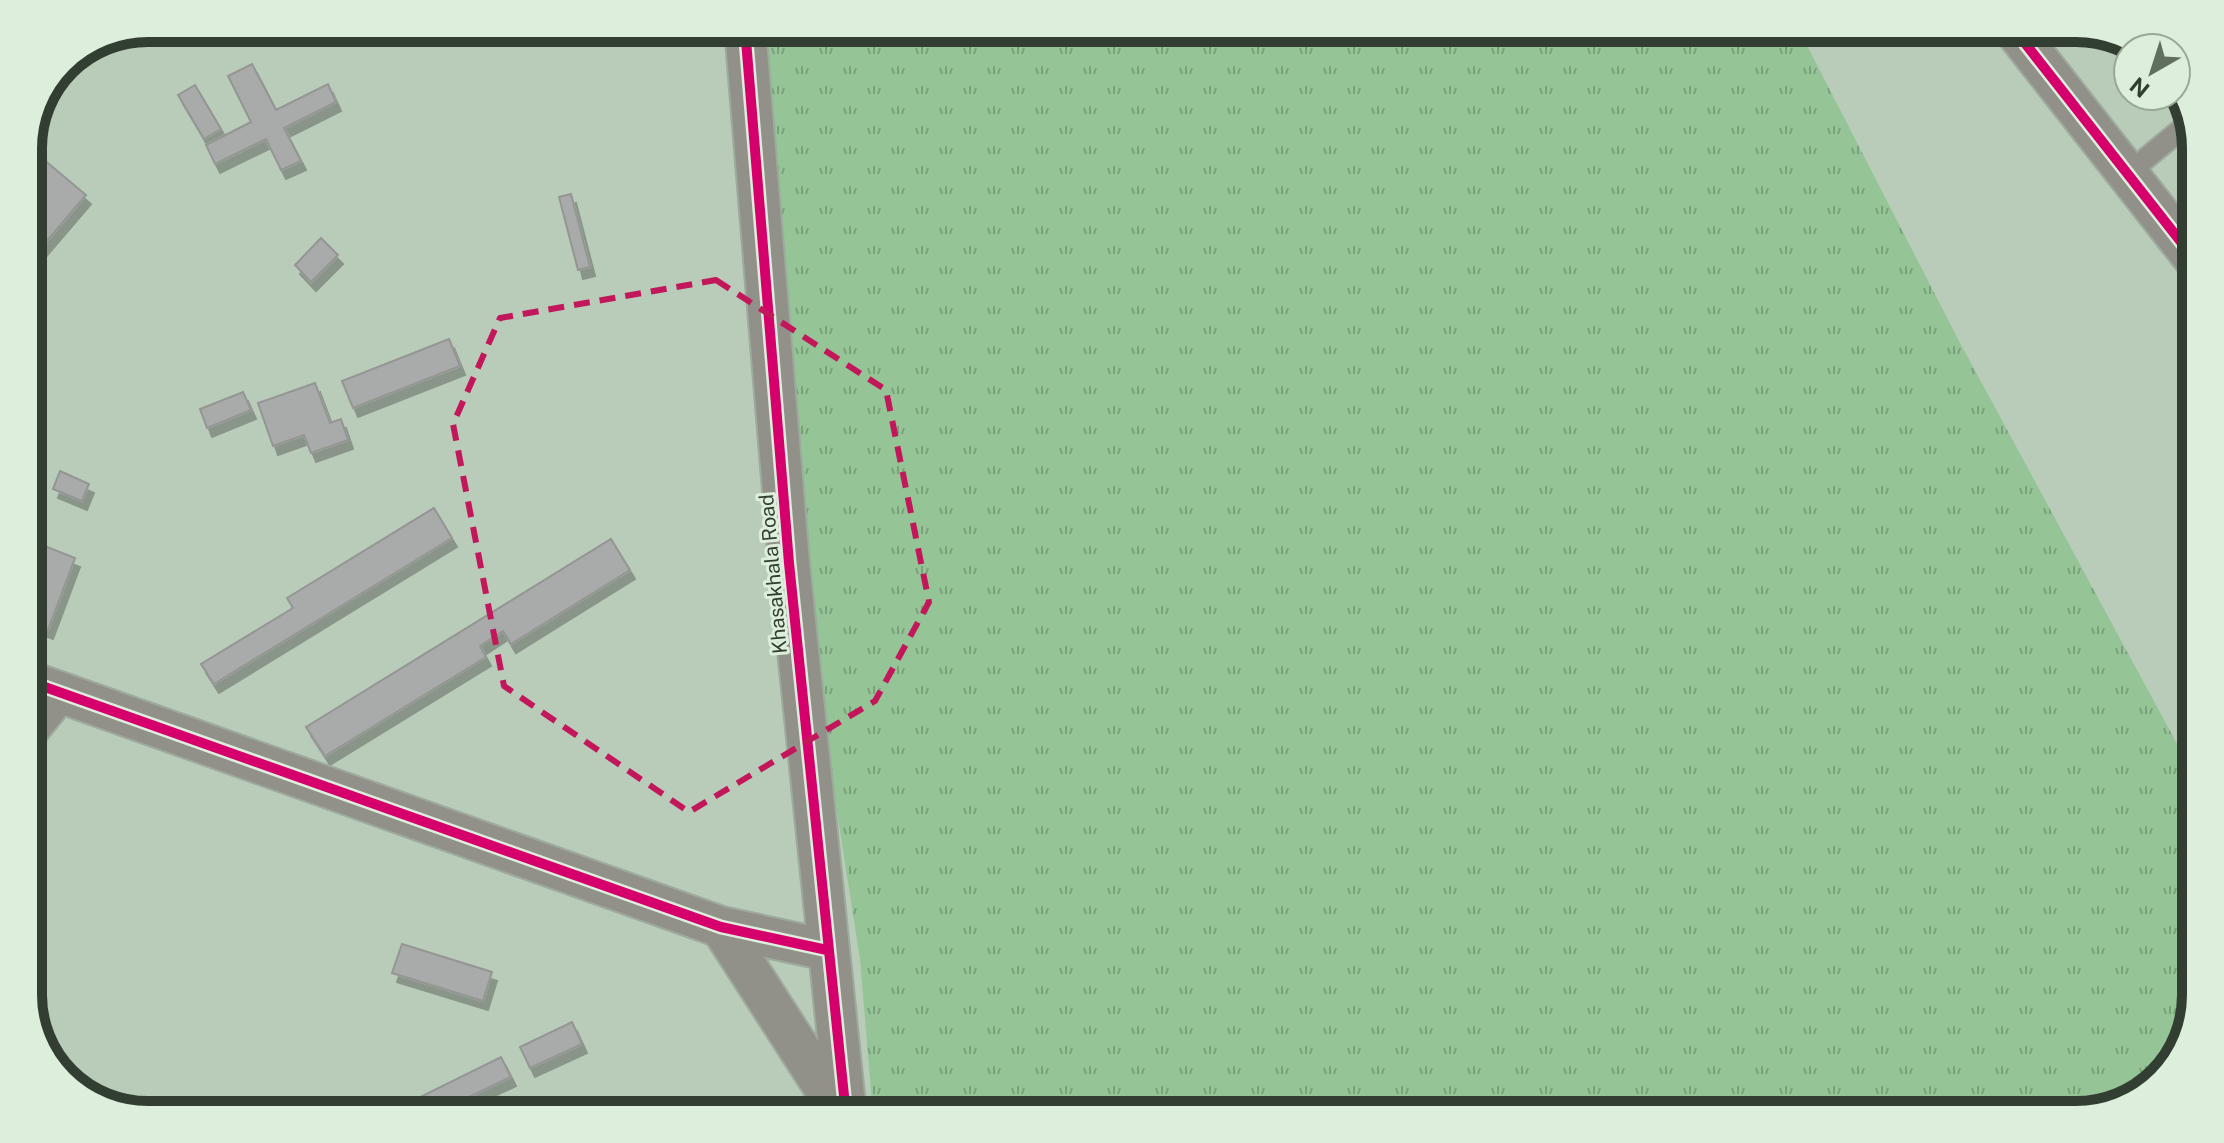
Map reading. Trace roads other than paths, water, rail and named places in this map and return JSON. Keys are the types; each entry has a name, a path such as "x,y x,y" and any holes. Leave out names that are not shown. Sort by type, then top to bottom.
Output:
{"street":[{"name":"Khasakhala Road","path":"746,42 788,547 843,1101"},
{"path":"2024,42 2182,243"},
{"path":"43,687 721,927 827,950"},
{"path":"721,927 835,1101"}],"lane":[{"path":"2127,174 2180,130"}]}
